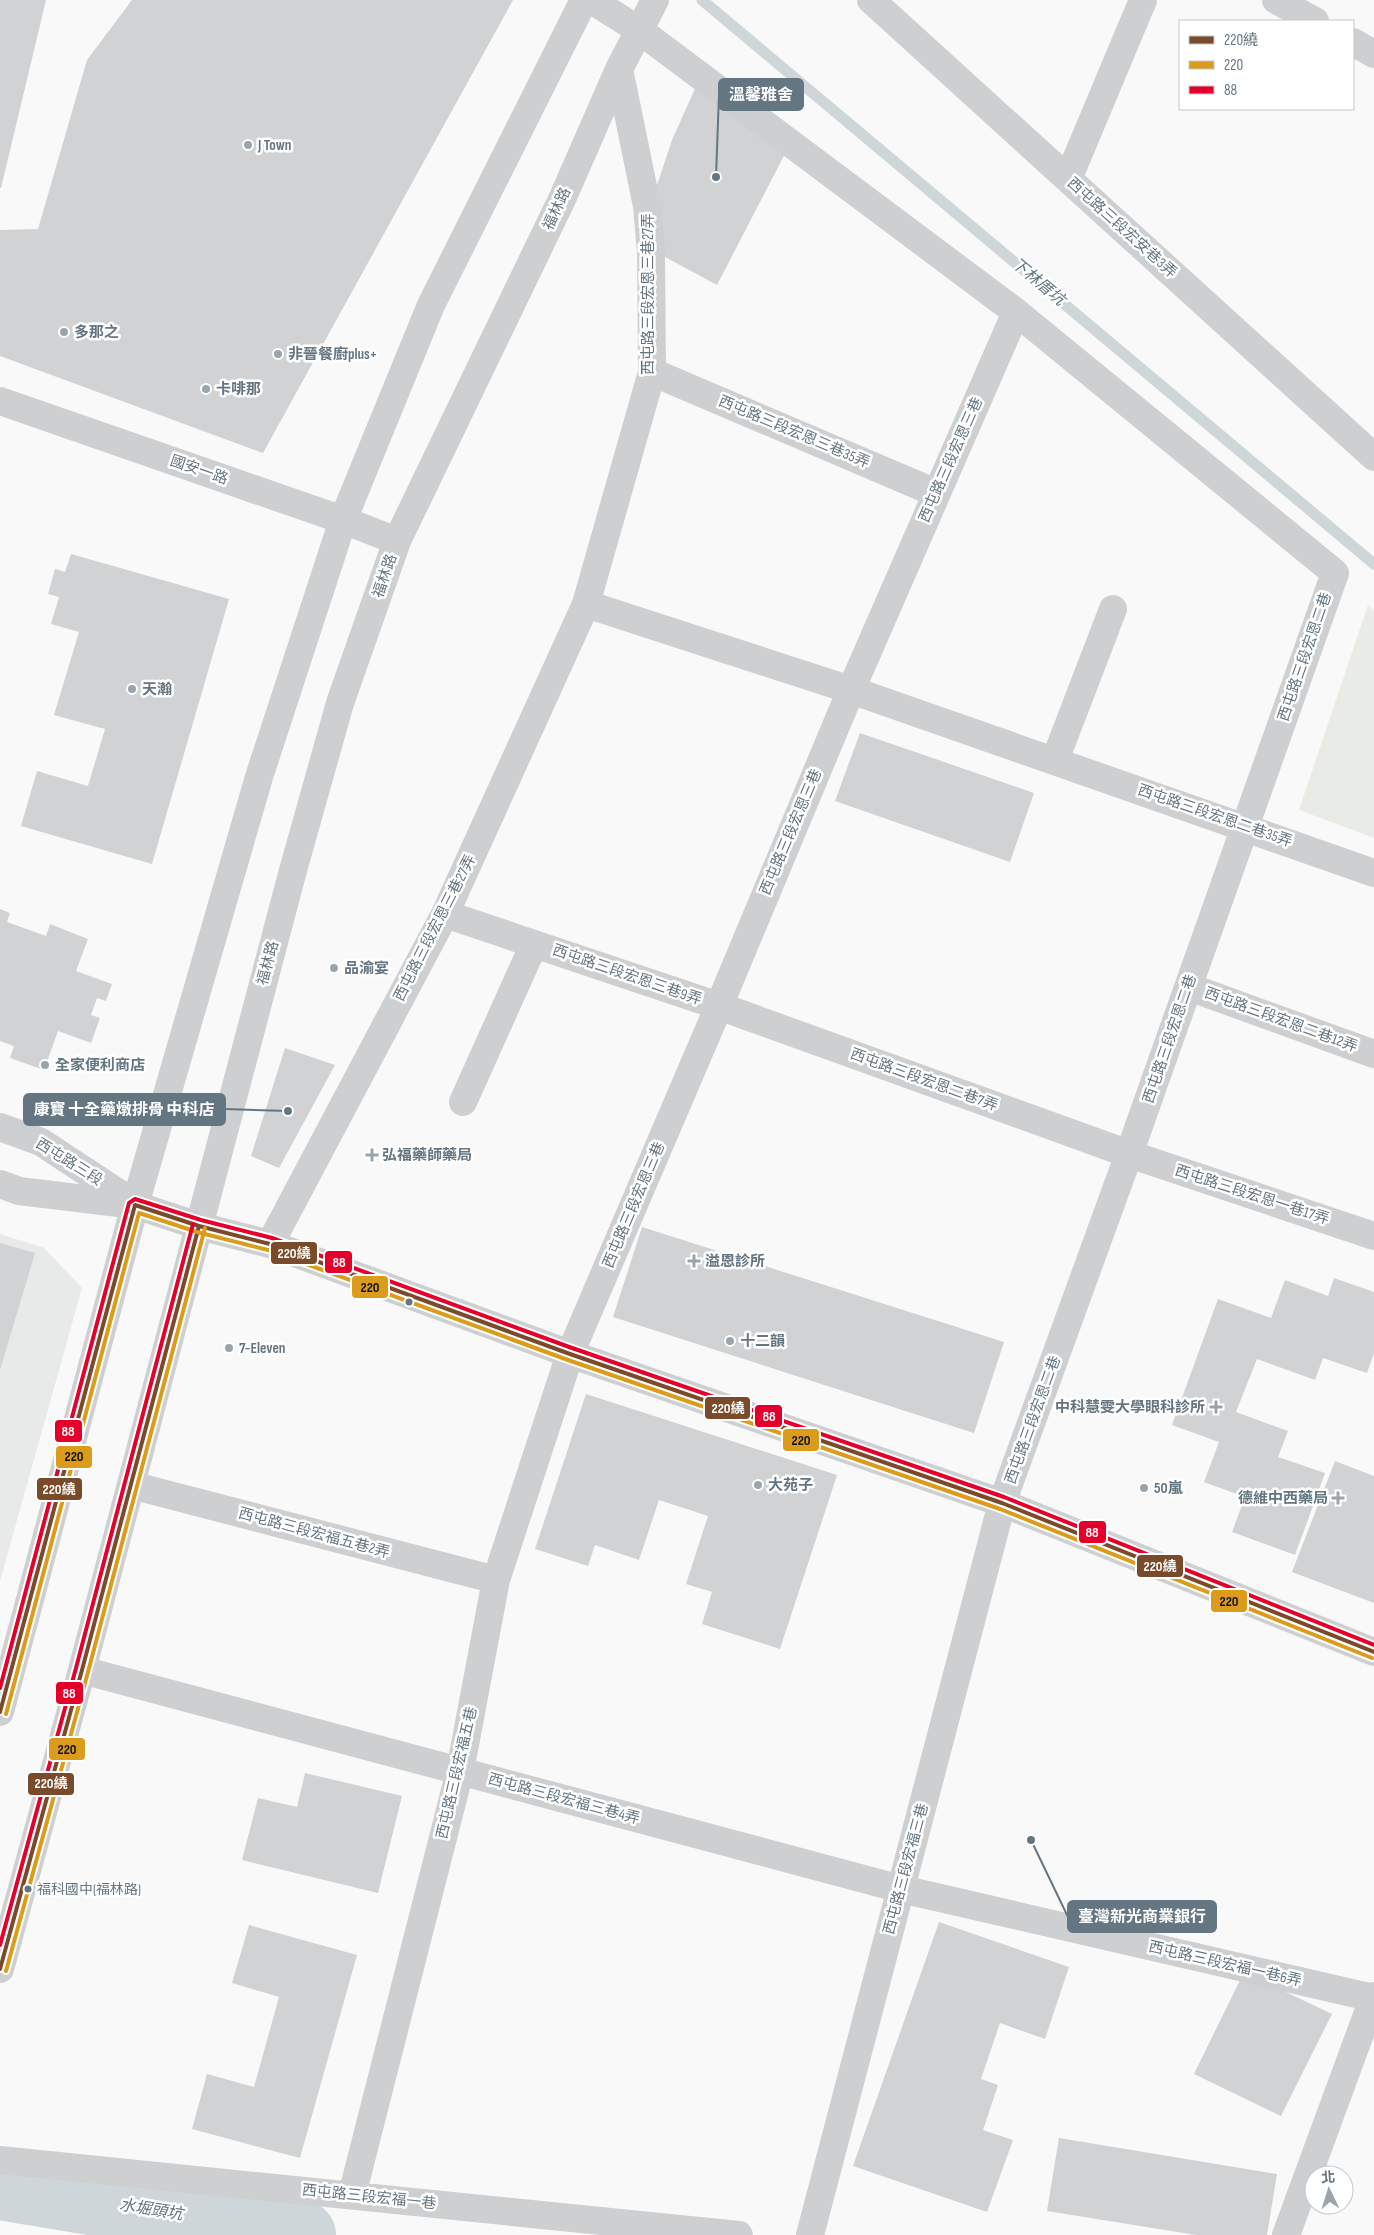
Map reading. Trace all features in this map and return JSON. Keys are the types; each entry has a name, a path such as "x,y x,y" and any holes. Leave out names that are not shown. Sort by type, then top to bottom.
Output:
{"street":[{"path":"0,1712 135,1205 259,777 343,520 430,305 584,0"},
{"path":"591,0 639,30 1016,312"},
{"name":"福林路","path":"0,1969 82,1670 292,874 340,703 397,541 563,197 619,69 655,0"},
{"name":"西屯路三段宏安巷3弄","path":"871,0 1068,179 1370,446"},
{"path":"1068,179 1143,0"},
{"path":"1276,0 1313,20"},
{"path":"1354,43 1374,54"},
{"name":"西屯路三段宏恩三巷27弄","path":"270,1244 445,914 586,604 652,372 650,252 647,206 619,69"},
{"name":"西屯路三段宏恩三巷","path":"570,1354 719,1006 851,690 1016,312"},
{"name":"西屯路三段宏恩二巷","path":"1002,1503 1130,1154 1335,573 1016,312"},
{"name":"西屯路三段宏恩三巷35弄","path":"652,372 936,493"},
{"name":"國安一路","path":"0,401 343,520 397,541"},
{"path":"586,604 851,690"},
{"path":"1055,760 1113,609"},
{"name":"西屯路三段宏恩二巷35弄","path":"851,690 1245,826 1374,873"},
{"name":"西屯路三段宏恩三巷9弄","path":"445,914 719,1006"},
{"name":"西屯路三段宏恩三巷9弄","path":"463,1102 534,944"},
{"name":"西屯路三段宏恩二巷12弄","path":"1189,986 1374,1054"},
{"name":"西屯路三段宏恩二巷7弄","path":"719,1006 1130,1154"},
{"name":"西屯路三段","path":"0,1127 41,1142 135,1205"},
{"name":"西屯路三段宏恩一巷17弄","path":"1130,1154 1374,1236"},
{"name":"西屯路三段","path":"0,1184 19,1191 135,1205 198,1226 270,1244 570,1354 1002,1503 1374,1652"},
{"name":"西屯路三段宏福五巷","path":"352,2196 460,1771 496,1580 570,1354"},
{"name":"西屯路三段宏福五巷2弄","path":"131,1485 496,1580"},
{"name":"西屯路三段宏福三巷","path":"810,2235 1002,1503"},
{"name":"西屯路三段宏福三巷4弄","path":"82,1670 901,1889"},
{"name":"西屯路三段宏福一巷6弄","path":"901,1889 1374,1997"},
{"path":"1286,2235 1374,1997"},
{"name":"西屯路三段宏福一巷","path":"0,2160 352,2196 596,2228 739,2235"}],"shaded area":[{"path":"1368,605 1374,611 1374,838 1299,810"},
{"path":"0,1234 44,1248 82,1288 0,1581"}],"building":[{"path":"0,0 46,0 1,188 0,188"},
{"name":"J Town","path":"132,0 513,0 263,453 0,356 0,230 38,229 87,60"},
{"path":"698,82 788,148 717,285 654,251 650,206 672,140"},
{"name":"天瀚","path":"71,554 229,599 152,864 21,826 37,771 88,786 105,729 54,715 79,632 51,624 59,597 48,594 55,569 65,572"},
{"path":"860,733 1034,793 1010,862 835,801"},
{"path":"0,909 10,913 7,922 46,936 50,924 88,939 76,971 112,984 106,1001 97,998 91,1015 100,1018 91,1043 58,1031 44,1070 10,1058 14,1046 0,1041"},
{"path":"285,1048 335,1065 279,1168 251,1156"},
{"path":"642,1227 1004,1342 974,1433 613,1317"},
{"path":"0,1243 35,1253 0,1370"},
{"path":"1334,1278 1374,1292 1374,1353 1367,1373 1323,1358 1315,1380 1257,1359 1236,1412 1288,1431 1278,1457 1325,1473 1295,1555 1232,1532 1245,1497 1204,1482 1219,1442 1172,1425 1218,1299 1271,1318 1285,1280 1328,1296"},
{"path":"586,1394 837,1475 780,1649 702,1624 712,1592 686,1584 708,1516 659,1500 639,1560 595,1545 588,1566 535,1549"},
{"path":"1335,1461 1374,1476 1374,1603 1292,1572"},
{"path":"305,1773 402,1796 378,1893 242,1860 258,1798 297,1807"},
{"path":"939,1922 1069,1967 1045,2039 1000,2023 981,2079 998,2085 983,2130 1013,2140 987,2212 853,2166"},
{"path":"249,1925 357,1955 300,2158 192,2129 207,2074 254,2087 279,1997 232,1983"},
{"path":"1244,1972 1332,2014 1281,2116 1194,2074"},
{"path":"1059,2138 1277,2174 1267,2235 1196,2235 1047,2211"}],"waterway":[{"name":"下林厝坑","path":"702,0 1374,564"},
{"name":"水堀頭坑","path":"0,2185 301,2235"}],"transit line":[{"name":"88","path":"0,1688 129,1203 135,1199 201,1220 272,1238 572,1348 1004,1497 1374,1645"},
{"name":"220繞","path":"0,1712 135,1205 199,1226 270,1244 570,1354 1002,1503 1374,1652"},
{"name":"220","path":"6,1714 139,1213 197,1232 268,1250 568,1360 1000,1509 1372,1658"},
{"name":"88","path":"0,1945 76,1668 193,1224"},
{"name":"220繞","path":"0,1969 82,1670 199,1226"},
{"name":"220","path":"6,1971 88,1672 205,1228"}],"place":[{"name":"J Town","path":"248,145"},
{"name":"溫馨雅舍","path":"716,177"},
{"name":"多那之","path":"64,332"},
{"name":"非晉餐廚plus+","path":"278,354"},
{"name":"卡啡那","path":"206,389"},
{"name":"天瀚","path":"132,689"},
{"name":"品渝宴","path":"334,968"},
{"name":"全家便利商店","path":"45,1065"},
{"name":"康寶 十全藥燉排骨 中科店","path":"288,1111"},
{"name":"弘福藥師藥局","path":"372,1155"},
{"name":"溢恩診所","path":"694,1261"},
{"name":"十二韻","path":"730,1341"},
{"name":"7-Eleven","path":"229,1348"},
{"name":"中科慧雯大學眼科診所","path":"1216,1407"},
{"name":"大苑子","path":"758,1485"},
{"name":"50嵐","path":"1144,1488"},
{"name":"德維中西藥局","path":"1338,1498"},
{"name":"臺灣新光商業銀行","path":"1031,1840"},
{"name":"福科國中(福林路)","path":"28,1889"}]}
